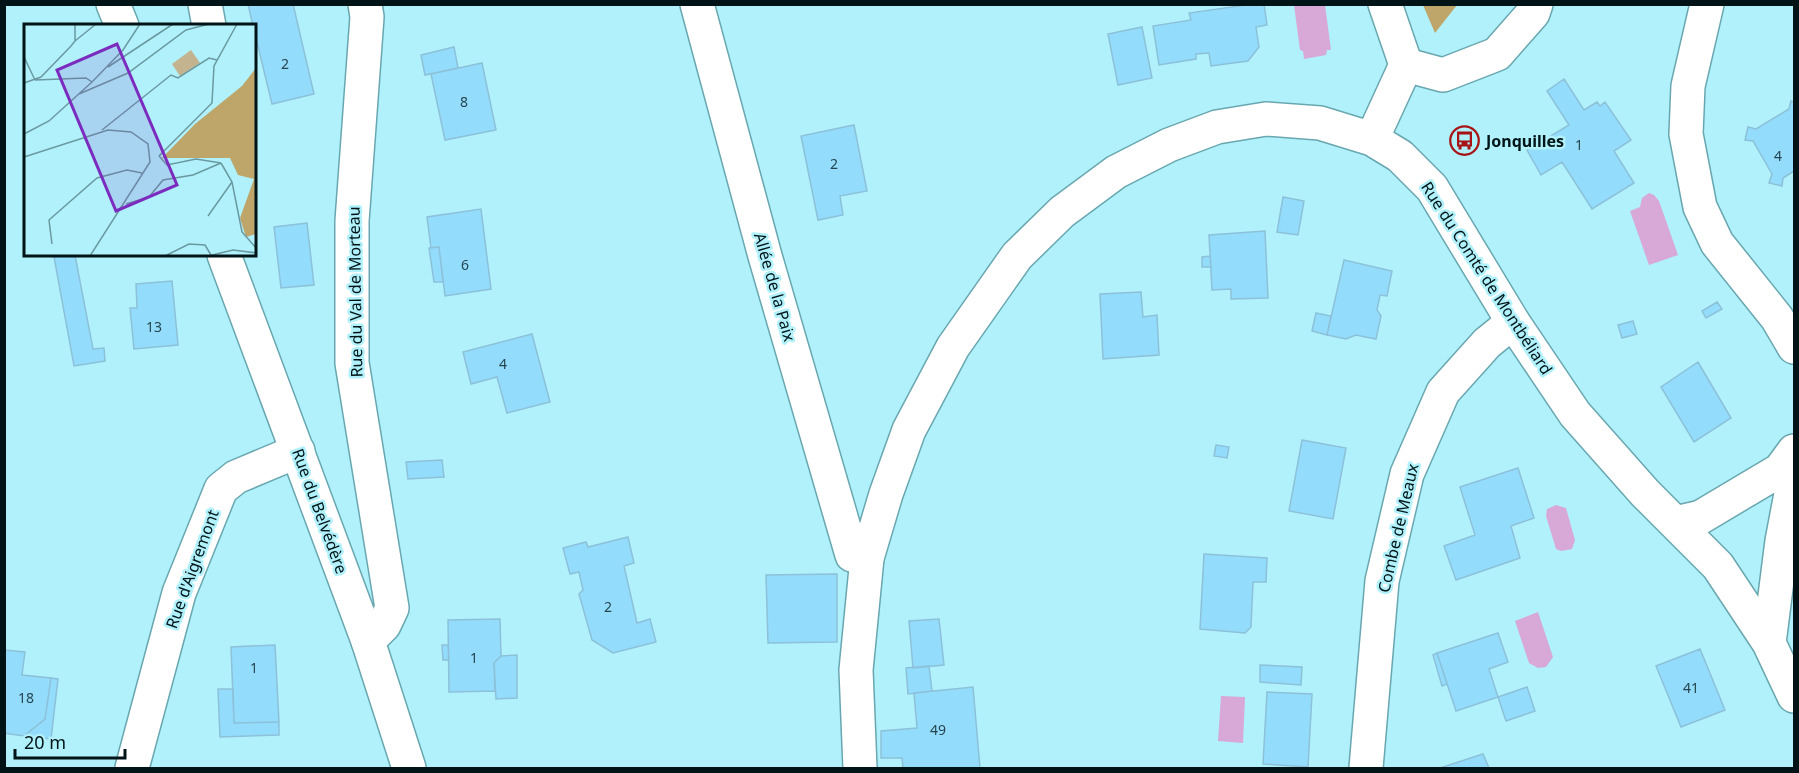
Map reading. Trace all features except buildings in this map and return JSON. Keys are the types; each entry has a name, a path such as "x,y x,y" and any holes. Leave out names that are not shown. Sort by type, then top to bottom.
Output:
{"street":[{"path":"113,4 121,24"},
{"path":"205,4 209,24"},
{"name":"Rue du Val de Morteau","path":"365,4 367,17 352,221 352,363 392,608 384,625 368,641"},
{"name":"Allée de la Paix","path":"697,4 769,267 852,555 867,558"},
{"path":"1371,139 1406,65 1385,4"},
{"path":"1406,65 1443,75 1497,54 1533,13 1536,4"},
{"path":"1707,4 1688,86 1686,134 1700,207 1717,243 1777,318 1794,347"},
{"name":"Rue du Comté de Montbéliard","path":"860,768 856,670 867,558 886,494 909,430 953,347 1017,256 1062,212 1116,172 1170,145 1217,127 1266,119 1320,123 1371,139 1401,156 1432,188 1513,322 1575,414 1645,493 1718,566 1769,643 1794,696"},
{"name":"Rue du Belvédère","path":"224,256 368,641 409,768"},
{"name":"Combe de Meaux","path":"1366,768 1382,581 1407,474 1443,392 1486,343 1513,322"},
{"name":"Rue d'Aigremont","path":"132,768 179,594 221,489 236,477 298,451"},
{"path":"1675,523 1701,517 1780,470 1794,452"},
{"path":"1769,643 1782,541 1794,478"}],"shaded area":[{"path":"1294,5 1325,5 1331,50 1327,50 1326,55 1304,59 1303,51 1300,50"},
{"path":"1423,5 1457,5 1435,33"},
{"path":"1649,193 1659,201 1678,255 1649,265 1630,211 1640,207 1642,198"},
{"path":"1556,505 1566,508 1575,540 1572,549 1561,551 1556,549 1546,516 1547,509"},
{"path":"1538,612 1553,657 1546,667 1538,668 1529,663 1515,621"},
{"path":"1221,696 1245,697 1243,743 1218,741"}],"place":[{"name":"Jonquilles","path":"1465,141"}]}
